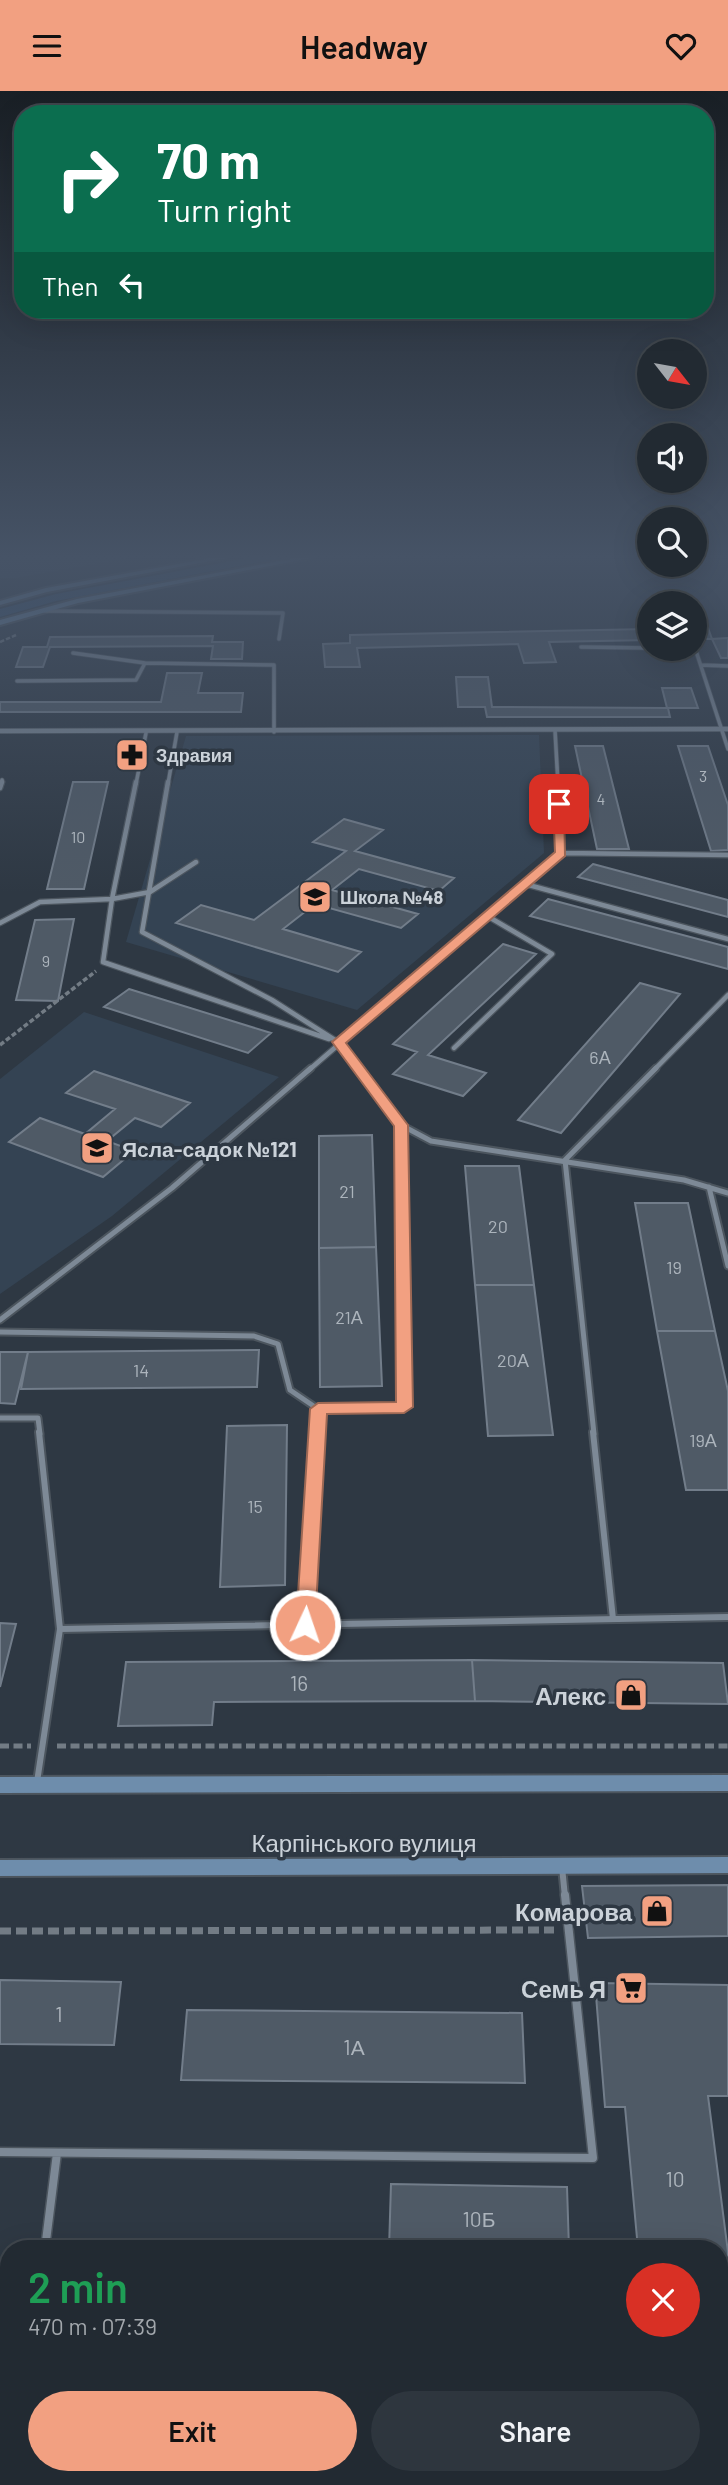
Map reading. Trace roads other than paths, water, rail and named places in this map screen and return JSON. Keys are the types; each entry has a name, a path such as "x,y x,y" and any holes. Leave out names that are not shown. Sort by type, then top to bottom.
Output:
{"street":[{"path":"0,731 146,733 728,729"},
{"path":"0,1785 728,1783"},
{"name":"Карпінського вулиця","path":"0,1868 728,1865"}],"lane":[{"path":"17,681 136,680 141,670"},
{"path":"274,670 274,732"},
{"path":"702,670 728,749"},
{"path":"555,730 561,853"},
{"path":"177,732 150,892 142,919 142,932 272,1000 338,1042 401,1125 430,1141 684,1180 728,1193"},
{"path":"146,733 112,899 103,962 338,1042"},
{"path":"0,788 2,780"},
{"path":"0,1320 172,1188 338,1042 489,917 561,853 728,855"},
{"path":"0,923 40,902 112,899 150,892 196,862"},
{"path":"524,884 728,939"},
{"path":"454,1048 552,954 489,917"},
{"path":"565,1160 728,995"},
{"path":"0,1332 254,1336 278,1344 290,1390 318,1409 404,1407 401,1125"},
{"path":"565,1160 613,1619"},
{"path":"709,1188 728,1266"},
{"path":"305,1625 318,1409"},
{"path":"0,1418 38,1418 60,1629 37,1784"},
{"path":"60,1629 728,1617"},
{"path":"0,2153 593,2158 562,1866"},
{"path":"46,2240 57,2153"}],"place":[{"name":"Здравия","path":"132,755"},
{"name":"Школа №48","path":"315,897"},
{"name":"Ясла-садок №121","path":"97,1148"},
{"name":"Алекс","path":"631,1695"},
{"name":"Комарова","path":"657,1911"},
{"name":"Семь Я","path":"631,1988"}]}
